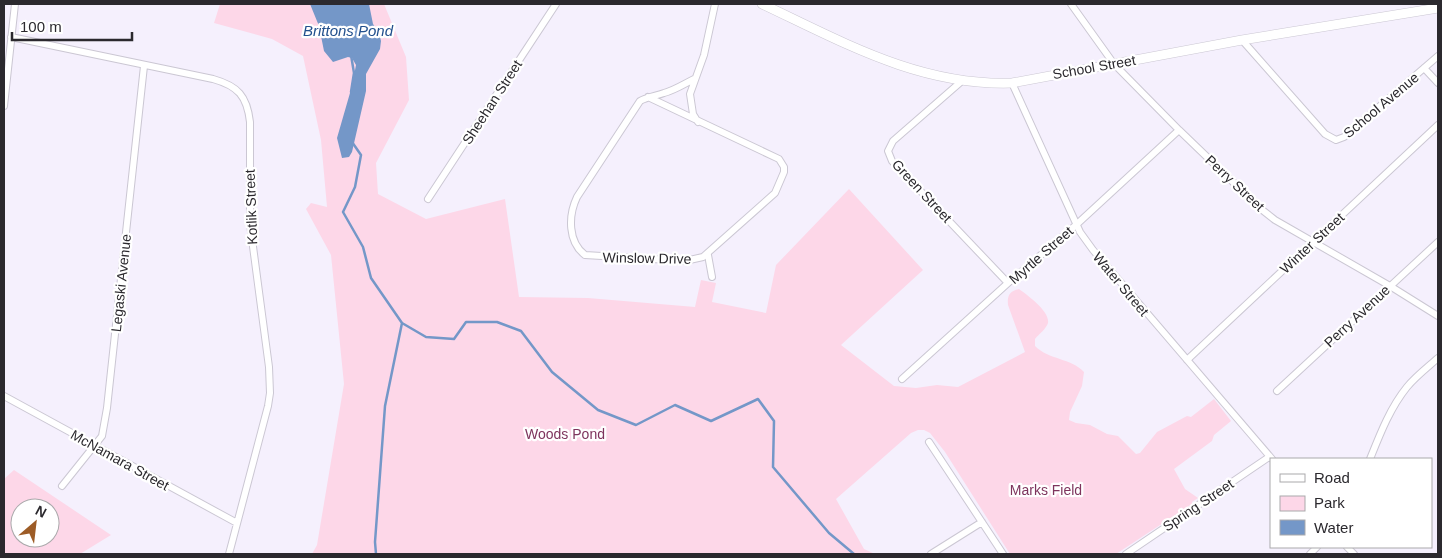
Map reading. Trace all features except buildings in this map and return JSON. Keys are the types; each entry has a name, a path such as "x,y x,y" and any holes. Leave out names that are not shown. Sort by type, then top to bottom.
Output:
{"street":[{"path":"4,106 15,4"},
{"name":"Sheehan Street","path":"428,199 556,4"},
{"path":"698,122 690,104 690,94 704,55 715,4"},
{"name":"School Street","path":"762,4 861,52 884,61 908,69 982,83 1012,83 1242,40 1438,8"},
{"name":"Perry Street","path":"1071,4 1114,64 1179,130 1275,220 1314,241 1438,316"},
{"name":"Kotlik Street","path":"11,37 213,79 231,86 244,98 249,113 251,231 270,393 229,554"},
{"name":"School Avenue","path":"1242,40 1325,134 1336,140 1344,136 1438,56"},
{"name":"Legaski Avenue","path":"62,486 102,436 108,408 144,66"},
{"path":"1424,68 1438,83"},
{"path":"648,97 675,90 694,79"},
{"name":"Green Street","path":"963,80 893,142 888,151 892,161 1008,283"},
{"name":"Water Street","path":"1012,83 1076,225 1093,250 1270,458"},
{"name":"Winslow Drive","path":"648,97 779,159 784,167 784,172 775,193 728,233 708,255 696,260 685,261 590,257 585,255 576,246 571,223 573,206 636,106 640,101 648,97"},
{"name":"Winter Street","path":"1187,360 1438,125"},
{"name":"Myrtle Street","path":"902,379 1008,283 1076,225 1179,130"},
{"name":"Perry Avenue","path":"1277,391 1438,242"},
{"path":"708,255 712,277"},
{"path":"1370,458 1397,401 1410,384 1438,358"},
{"name":"McNamara Street","path":"4,396 237,523"},
{"path":"929,442 1002,554"},
{"name":"Spring Street","path":"1126,554 1270,458"},
{"path":"931,554 982,522"}],"green space":[{"path":"220,4 384,4 406,57 409,100 376,163 378,194 426,219 505,199 519,297 588,298 695,307 701,280 716,283 712,302 766,313 776,265 849,189 923,270 841,345 894,386 916,388 937,385 958,387 1025,352 1008,305 1010,294 1019,289 1042,309 1048,318 1047,325 1035,339 1035,346 1047,354 1079,367 1084,372 1082,386 1070,412 1069,420 1090,425 1107,434 1118,436 1136,454 1140,453 1157,432 1187,416 1191,417 1214,399 1231,421 1214,435 1212,441 1174,469 1185,489 1198,498 1192,504 1116,554 1010,554 945,452 930,433 918,430 911,433 836,499 864,549 875,554 312,554 317,545 344,384 331,255 306,209 311,203 327,207 321,140 303,56 272,39 214,23"},
{"path":"14,470 56,498 10,498 10,548 60,548 60,501 111,535 80,554 4,554 4,479"}],"water":[{"name":"Brittons Pond","path":"310,4 369,4 373,24 379,33 380,49 366,74 366,91 352,152 349,157 342,158 337,138 356,65 352,58 348,57 333,62 324,51 319,26"}],"waterway":[{"path":"351,55 354,73 351,92"},
{"path":"352,142 361,155 355,187 343,212 363,247 371,278 402,323 385,406 375,542 376,554"},
{"path":"402,323 426,337 454,339 466,322 497,322 521,331 552,372 598,410 636,425 675,405 711,421 758,399 774,421 773,467 829,533 854,554"}],"park label":[{"name":"Woods Pond","path":"565,434"},
{"name":"Marks Field","path":"1046,490"}]}
